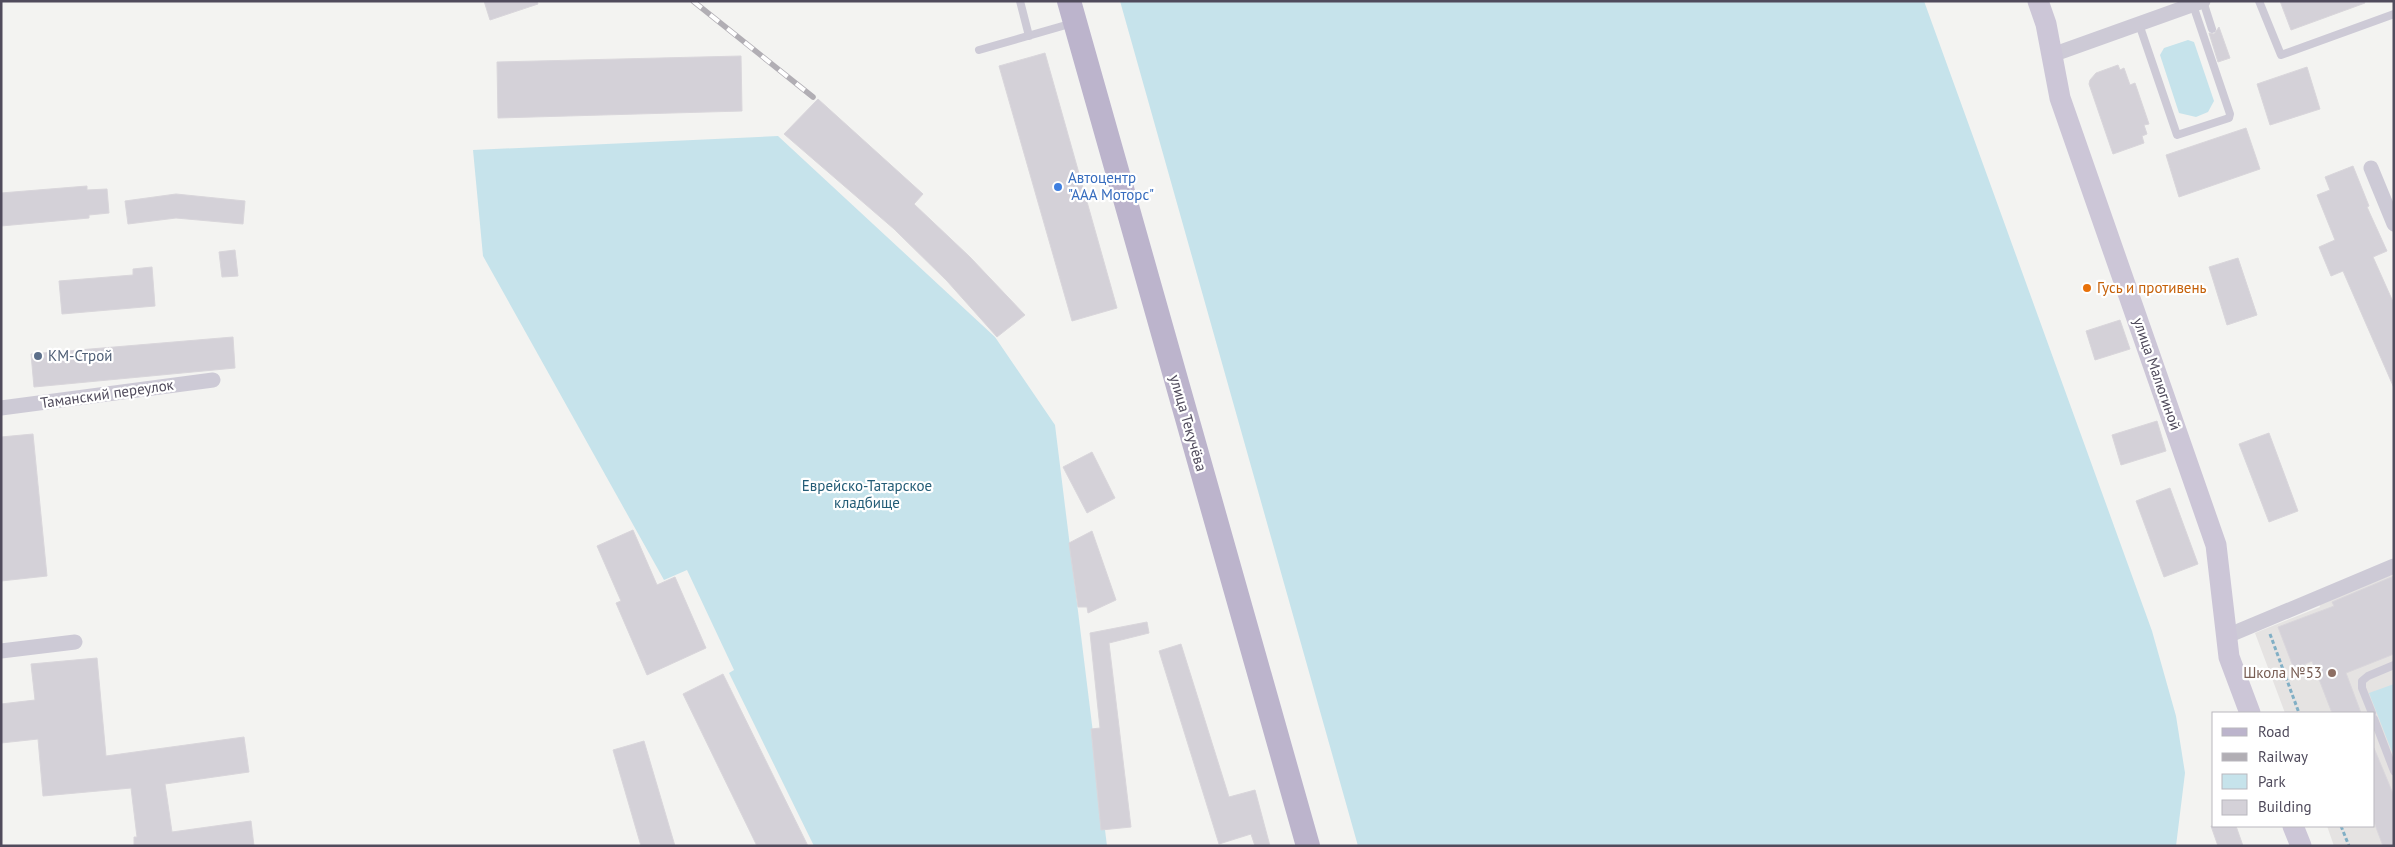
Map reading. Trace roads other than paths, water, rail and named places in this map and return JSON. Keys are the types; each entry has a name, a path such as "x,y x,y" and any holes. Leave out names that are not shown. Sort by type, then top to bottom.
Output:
{"main road":[{"name":"улица Малюгиной","path":"2038,1 2046,24 2060,98 2216,545 2229,657 2250,712"},
{"name":"улица Текучёва","path":"1072,12 1308,846"},
{"path":"2293,827 2301,846"}],"street":[{"path":"2052,55 2199,2"},
{"path":"2371,168 2394,224"},
{"name":"Таманский переулок","path":"1,408 212,380"},
{"path":"2227,636 2324,598 2394,566"},
{"path":"1,651 75,642"}],"lane":[{"path":"1020,1 1029,36"},
{"path":"2259,1 2281,55 2394,14"},
{"path":"2139,24 2178,135 2229,118 2230,114 2199,2"},
{"path":"2199,2 2212,29"},
{"path":"979,50 1029,36 1072,12"},
{"path":"2372,712 2362,688 2362,681 2368,676 2394,665"},
{"path":"2375,722 2394,771"}],"railway":[{"path":"693,1 813,97"}],"place":[{"name":"Автоцентр \"ААА Моторс\"","path":"1058,187"},
{"name":"Гусь и противень","path":"2087,288"},
{"name":"КМ-Строй","path":"38,356"},
{"name":"Школа №53","path":"2332,673"}],"park label":[{"name":"Еврейско-Татарское кладбище","path":"867,494"}]}
